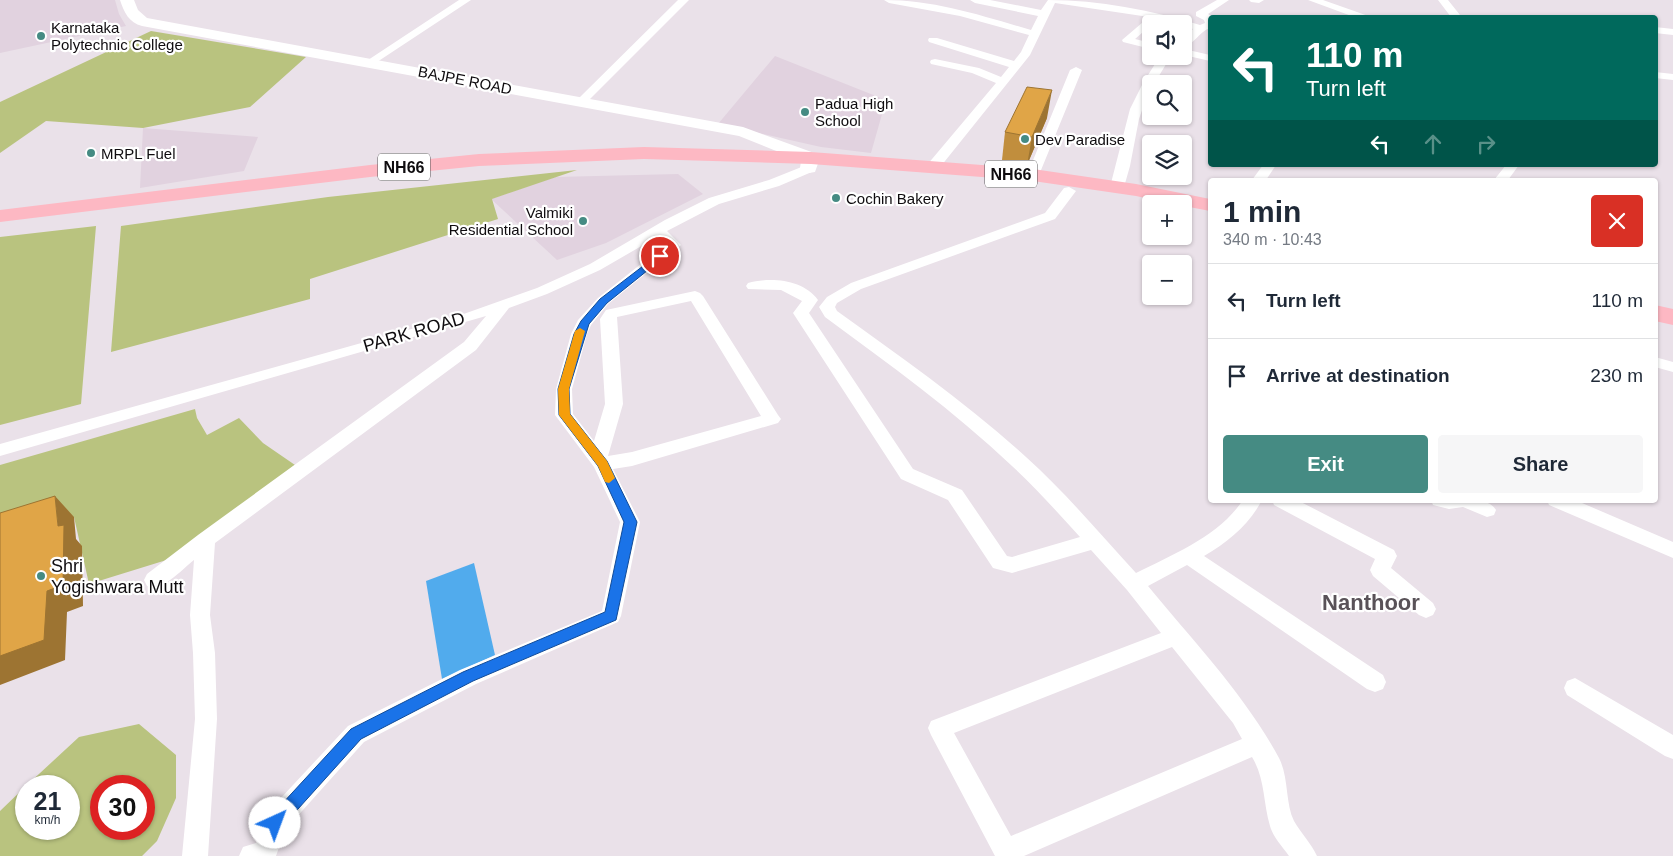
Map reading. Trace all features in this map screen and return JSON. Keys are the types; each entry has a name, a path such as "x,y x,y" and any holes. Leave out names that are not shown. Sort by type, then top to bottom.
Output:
{"highway":[{"name":"NH66","path":"0,216 370,171 479,160 644,152 1033,175 1117,187 1208,205"},
{"name":"NH66","path":"0,225 373,179 549,164 810,163 1069,191 1142,202"},
{"path":"1192,211 1208,214"},
{"path":"1658,301 1673,304"},
{"path":"1658,314 1673,317"}],"street":[{"name":"BAJPE ROAD","path":"127,0 131,12 142,22 370,62 743,132 810,163"},
{"path":"370,62 466,0"},
{"path":"582,102 684,0"},
{"path":"889,0 961,13 1035,34"},
{"path":"975,0 1044,14"},
{"path":"932,168 1026,53 1044,14 1053,0 1158,15"},
{"path":"1208,18 1200,14 1224,0"},
{"path":"1254,0 1259,0"},
{"path":"1313,0 1358,15"},
{"path":"1443,0 1456,15"},
{"path":"1192,23 1206,26"},
{"path":"1192,37 1206,26"},
{"path":"1142,28 1128,40 1142,44"},
{"path":"1658,30 1673,32"},
{"path":"933,40 1016,65"},
{"path":"1192,54 1208,58"},
{"path":"935,62 975,70 1002,81"},
{"path":"1117,187 1122,175 1130,128 1142,92 1160,65"},
{"path":"1033,175 1076,70"},
{"path":"1658,75 1673,76"},
{"name":"PARK ROAD","path":"0,450 463,319 542,291 595,267 714,200 774,183 810,163"},
{"path":"1260,178 1269,167"},
{"path":"1503,178 1511,167"},
{"path":"1069,191 1050,216 856,286 832,300 827,307 830,314 872,344 1003,447 1134,584 1241,716 1258,743 1271,767 1282,825 1304,856"},
{"path":"252,856 264,855 275,823 356,734 468,677 611,616 630,522 600,462 564,415 564,389 579,334 584,323 603,301 674,245 658,230"},
{"path":"753,286 771,283 793,287 810,300 800,313 907,474 955,495 1000,562 1012,565 1094,541"},
{"path":"695,296 772,419 632,459 600,462 614,404 608,319 611,313 695,296"},
{"path":"154,580 205,540 470,346 504,304"},
{"path":"1658,363 1673,367"},
{"path":"1134,584 1215,540 1249,508 1252,503"},
{"path":"1286,503 1387,556 1380,570 1426,609"},
{"path":"1472,503 1487,510"},
{"path":"1563,503 1673,550"},
{"path":"195,856 206,719 204,654 200,615 205,540"},
{"path":"1187,555 1375,682"},
{"path":"1176,636 939,728 1006,851 1258,743"},
{"path":"1575,688 1673,748"}],"shaded area":[{"name":"Karnataka Polytechnic College","path":"0,0 115,0 119,14 126,26 0,53"},
{"name":"Padua High School","path":"775,56 886,100 871,153 821,147 718,124"},
{"path":"143,128 258,137 244,171 140,188"},
{"name":"Valmiki Residential School","path":"678,174 703,194 606,243 557,260 491,199 555,177"}],"green space":[{"path":"151,31 306,57 250,107 143,128 46,121 0,153 0,102"},
{"path":"577,170 492,199 498,219 310,279 310,299 111,352 121,226 328,197"},
{"path":"96,226 81,404 0,425 0,237"},
{"path":"195,409 197,418 207,435 239,418 263,443 295,465 173,558 89,584 74,517 0,537 0,465"},
{"path":"139,724 176,755 176,798 157,841 142,856 0,856 0,811 15,797 15,840 80,840 80,775 38,775 79,737"}],"water":[{"path":"474,563 495,655 442,679 426,581"}],"building":[{"path":"1027,87 1052,90 1032,137 1005,132"},
{"name":"Shri Yogishwara Mutt","path":"55,496 58,526 64,525 63,585 47,591 44,640 0,656 0,513"}],"slow traffic":[{"path":"580,331 564,389 564,415 602,464 609,478"}],"place":[{"name":"Karnataka Polytechnic College","path":"41,36"},
{"name":"Padua High School","path":"805,112"},
{"name":"Dev Paradise","path":"1025,139"},
{"name":"MRPL Fuel","path":"91,153"},
{"name":"Cochin Bakery","path":"836,198"},
{"name":"Valmiki Residential School","path":"583,221"},
{"name":"Shri Yogishwara Mutt","path":"41,576"}],"district":[{"name":"Nanthoor","path":"1371,602"}],"route":[{"path":"275,823 356,734 468,677 611,616 630,522 602,464 564,415 564,389 579,334 584,323 603,301 660,256"}]}
